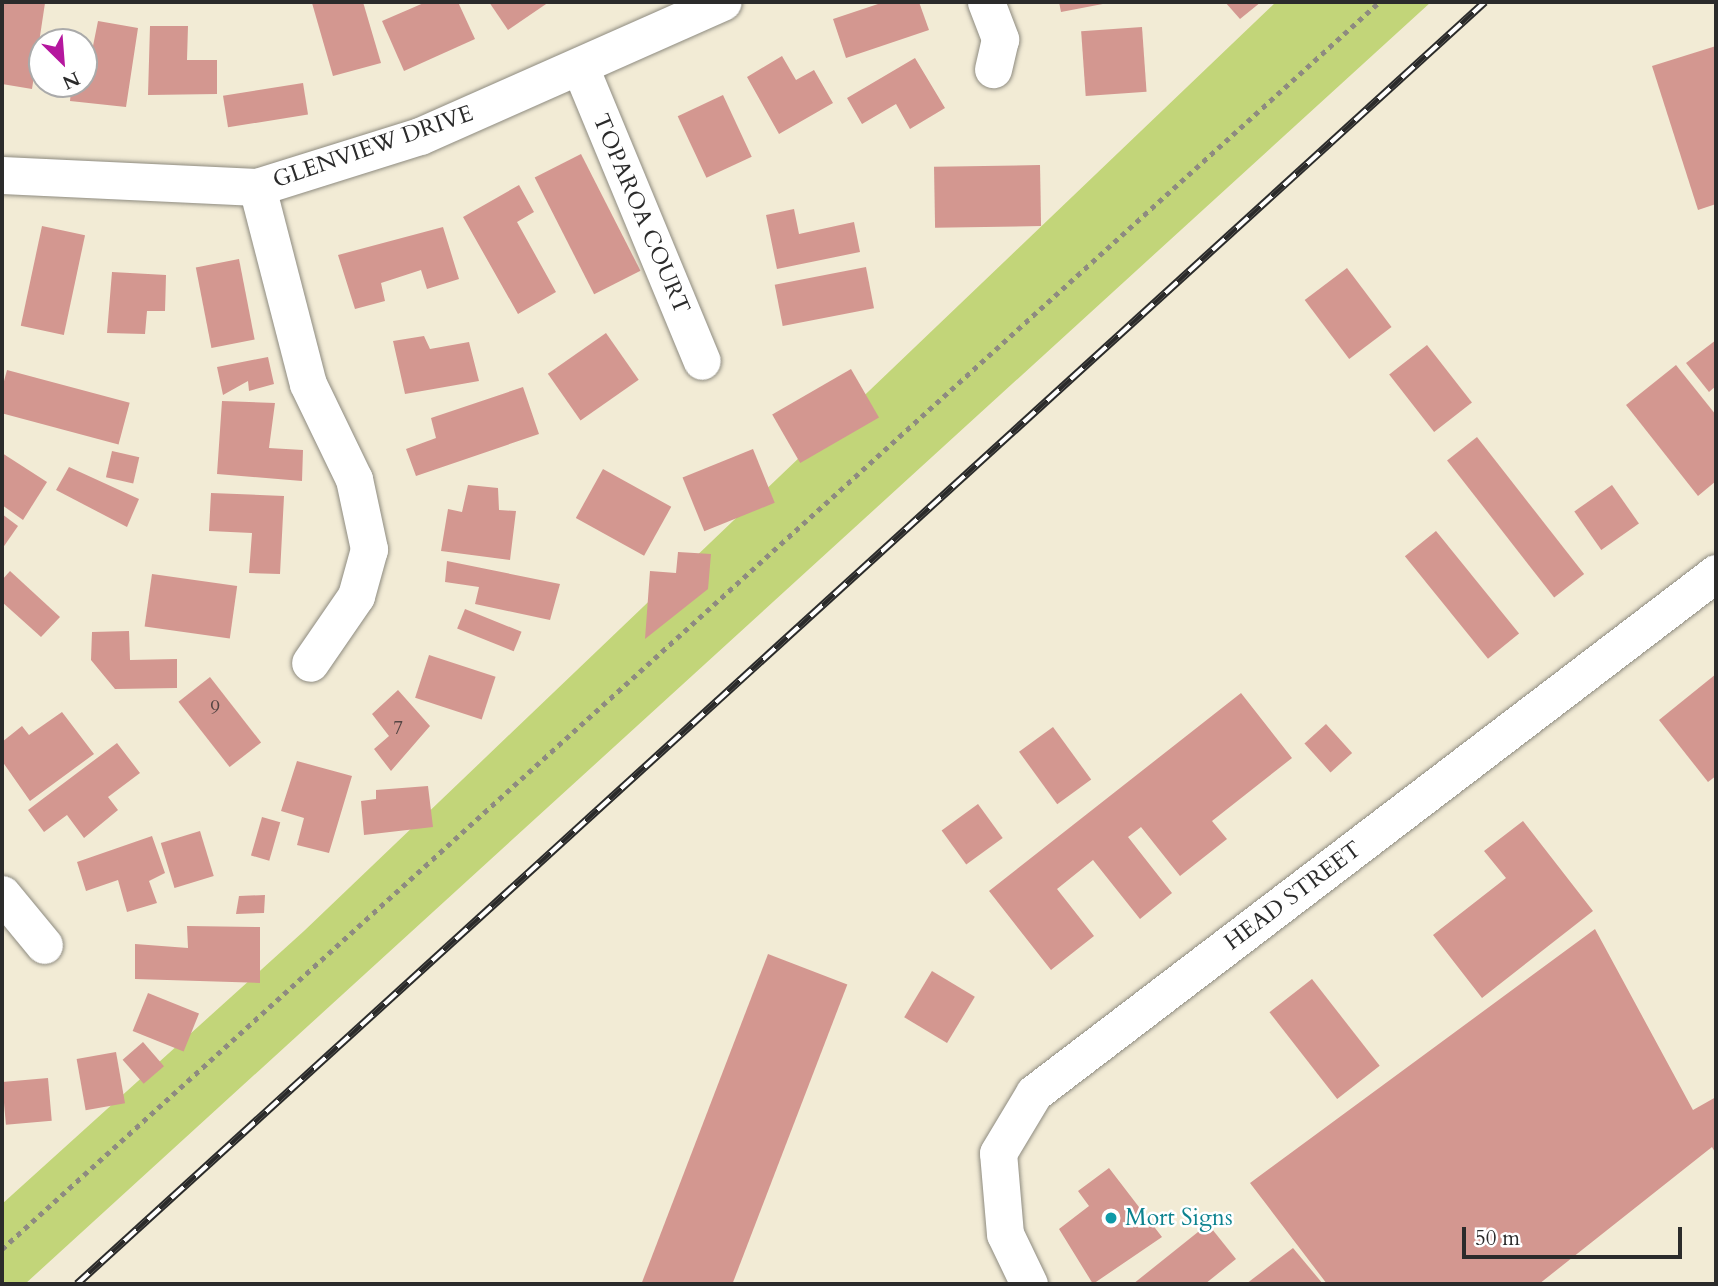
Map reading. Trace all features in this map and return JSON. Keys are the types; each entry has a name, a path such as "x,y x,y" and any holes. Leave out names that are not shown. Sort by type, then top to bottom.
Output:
{"street":[{"name":"GLENVIEW DRIVE","path":"2,175 257,187 420,136 723,2"},
{"path":"986,2 1000,39 993,69"},
{"name":"TOPAROA COURT","path":"580,67 702,360"},
{"path":"257,187 308,384 354,479 369,549 356,596 310,663"},
{"name":"HEAD STREET","path":"1029,1284 1005,1234 998,1153 1034,1093 1716,573"},
{"path":"2,894 44,945"}],"path":[{"path":"2,1250 5,1243 1379,2"}],"green space":[{"path":"1276,2 1431,2 25,1284 2,1284 2,1204 304,931"}],"building":[{"path":"4,2 45,3 41,28 28,28 28,88 2,84"},
{"path":"363,2 381,63 333,76 312,3"},
{"path":"426,2 458,2 475,39 404,71 382,21"},
{"path":"489,2 549,2 508,30"},
{"path":"884,2 919,2 929,30 846,58 833,19"},
{"path":"1059,2 1108,2 1108,3 1061,12"},
{"path":"1225,2 1261,2 1240,19"},
{"path":"98,21 138,28 126,107 70,101 70,98 98,98"},
{"path":"150,26 188,26 187,60 217,60 217,94 148,95"},
{"path":"1142,27 1147,92 1086,96 1081,31"},
{"path":"1716,46 1716,204 1698,210 1652,66"},
{"path":"782,56 796,80 814,70 833,103 779,134 747,77"},
{"path":"915,58 945,108 910,129 896,104 862,124 847,98"},
{"path":"303,83 308,115 228,127 223,96"},
{"path":"723,95 752,157 706,178 678,116"},
{"path":"581,154 640,271 594,294 535,178"},
{"path":"1040,165 1041,226 935,228 934,167"},
{"path":"519,185 534,212 517,222 556,292 518,314 463,217"},
{"path":"794,209 799,234 854,222 860,252 777,269 766,215"},
{"path":"42,226 85,235 64,335 21,326"},
{"path":"443,227 459,279 427,289 421,270 381,283 385,301 355,309 338,255"},
{"path":"239,259 255,339 211,348 196,267"},
{"path":"866,267 874,308 783,326 775,285"},
{"path":"1347,268 1392,327 1349,359 1305,300"},
{"path":"112,272 166,275 165,311 147,311 145,334 107,333"},
{"path":"606,333 639,380 581,420 548,374"},
{"path":"424,336 430,349 469,342 479,381 405,394 393,341"},
{"path":"1716,340 1716,386 1709,392 1686,363"},
{"path":"1427,345 1472,403 1434,432 1389,375"},
{"path":"268,357 274,384 249,391 248,381 223,395 217,367"},
{"path":"1676,365 1716,415 1716,481 1698,496 1626,405"},
{"path":"851,369 879,417 800,463 772,414"},
{"path":"7,370 130,403 119,444 2,413 2,389"},
{"path":"523,387 539,434 416,476 406,449 436,438 431,418"},
{"path":"222,401 275,403 269,448 303,450 302,481 217,474"},
{"path":"1477,437 1584,574 1554,598 1447,460"},
{"path":"753,449 775,503 704,531 683,477"},
{"path":"112,451 139,457 133,484 106,477"},
{"path":"2,453 47,482 23,520 2,505"},
{"path":"69,467 139,499 127,527 56,490"},
{"path":"603,469 671,507 644,556 576,518"},
{"path":"468,485 498,488 499,510 516,511 510,560 441,551 448,509 462,512"},
{"path":"1612,485 1639,524 1601,550 1574,511"},
{"path":"211,493 284,496 280,574 249,573 252,533 209,531"},
{"path":"2,514 18,526 2,549"},
{"path":"1436,531 1519,634 1488,659 1405,556"},
{"path":"678,552 711,554 708,589 645,639 650,571 676,573"},
{"path":"447,561 560,584 550,620 475,604 479,587 445,582"},
{"path":"10,571 60,617 41,637 2,602 2,580"},
{"path":"152,574 237,586 230,638 145,626"},
{"path":"465,609 522,632 514,651 457,628"},
{"path":"129,631 130,660 177,659 177,688 115,689 91,660 92,632"},
{"path":"429,655 496,677 482,719 415,698"},
{"path":"1716,674 1716,776 1708,782 1659,720"},
{"path":"210,677 261,742 230,767 178,702"},
{"path":"398,690 430,726 391,771 374,749 389,736 372,714"},
{"path":"1241,693 1292,758 1212,821 1227,839 1180,876 1141,827 1128,837 1172,893 1140,919 1093,860 1057,889 1094,936 1051,970 989,891"},
{"path":"62,712 94,754 30,801 2,761 2,742 22,726 29,735"},
{"path":"1326,724 1352,753 1331,772 1304,743"},
{"path":"1053,727 1091,780 1057,804 1019,752"},
{"path":"117,743 140,773 108,797 118,810 84,838 67,815 44,832 28,810"},
{"path":"297,761 352,776 329,853 297,845 304,818 281,811"},
{"path":"428,786 433,827 364,835 361,801 376,799 376,790"},
{"path":"978,804 1003,838 966,864 942,830"},
{"path":"262,817 280,822 269,861 251,855"},
{"path":"1523,821 1593,911 1482,998 1433,935 1506,878 1484,851"},
{"path":"200,831 214,876 175,888 161,843"},
{"path":"152,836 165,873 149,881 157,903 127,912 118,880 86,891 77,862"},
{"path":"265,895 264,913 236,914 239,896"},
{"path":"187,926 260,927 260,983 135,979 135,944 188,948"},
{"path":"1595,929 1693,1110 1716,1097 1716,1154 1712,1147 1539,1284 1327,1284 1250,1183"},
{"path":"768,954 847,984 732,1284 641,1284"},
{"path":"932,971 975,997 947,1043 904,1017"},
{"path":"1312,979 1380,1066 1337,1099 1269,1012"},
{"path":"148,993 199,1014 184,1052 133,1031"},
{"path":"143,1042 164,1066 144,1084 123,1060"},
{"path":"116,1052 125,1103 86,1110 77,1059"},
{"path":"48,1078 52,1121 6,1125 2,1082"},
{"name":"Mort Signs","path":"1109,1168 1162,1237 1093,1284 1059,1229 1089,1206 1078,1191"},
{"path":"1208,1224 1236,1259 1205,1284 1133,1284"},
{"path":"1293,1248 1323,1284 1246,1284"}],"railway":[{"path":"77,1284 1485,2"}],"place":[{"name":"Mort Signs","path":"1111,1218"}]}
